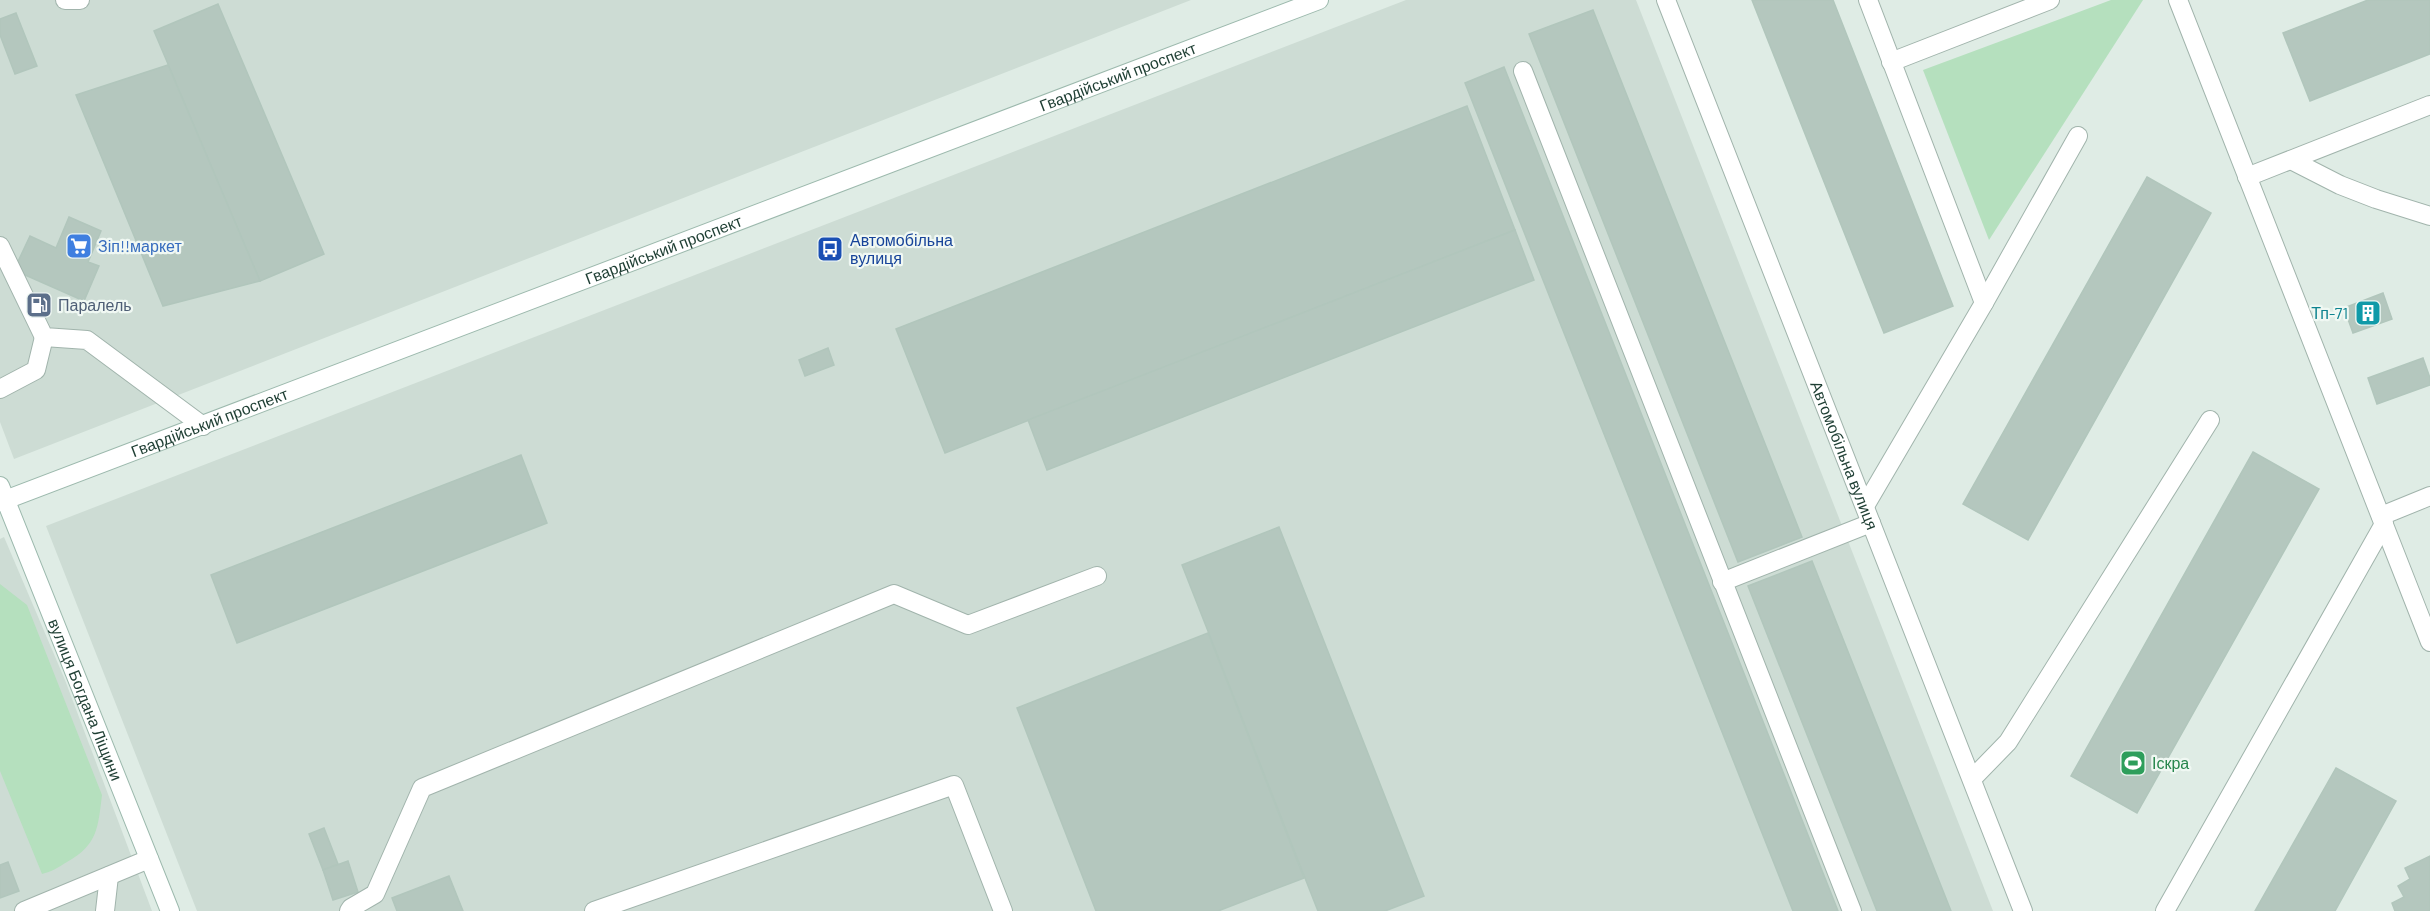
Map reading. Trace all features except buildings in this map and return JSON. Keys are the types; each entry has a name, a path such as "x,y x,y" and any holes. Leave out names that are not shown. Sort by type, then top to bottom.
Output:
{"main road":[{"path":"65,0 80,0"},
{"name":"Гвардійський проспект","path":"2,496 203,426 1319,0"},
{"name":"Автомобільна вулиця","path":"1666,0 2024,911"},
{"path":"1868,0 1984,303"},
{"path":"1891,62 2050,0"},
{"path":"2178,0 2430,642"},
{"path":"1523,71 1852,911"},
{"path":"2247,177 2430,105"},
{"path":"1722,582 1868,514 2078,136"},
{"path":"2291,160 2376,200 2430,216"},
{"path":"0,246 44,337 36,370 0,389"},
{"path":"44,337 87,340 203,426"},
{"path":"1972,779 2008,742 2210,420"},
{"name":"вулиця Богдана Ліщини","path":"2,496 170,911"},
{"path":"2165,911 2382,520 2430,496"},
{"path":"349,911 375,894 422,789 894,594 968,625 1097,576"},
{"path":"594,911 954,785 1004,911"},
{"path":"24,911 149,859"},
{"path":"105,911 109,876"}],"shaded area":[{"path":"0,0 1191,0 14,459 0,422"},
{"path":"1406,0 1636,0 1993,911 197,911 46,526"},
{"path":"4,537 65,680 152,911 0,911 0,539"}],"green space":[{"path":"2111,0 2143,0 1989,240 1923,70"},
{"path":"0,584 27,605 102,795 97,826 91,842 77,856 42,874 0,771"}],"place":[{"name":"Зіп!!маркет","path":"79,246"},
{"name":"Автомобільна вулиця","path":"830,249"},
{"name":"Паралель","path":"39,305"},
{"name":"Тп-71","path":"2368,313"},
{"name":"Іскра","path":"2133,763"}]}
